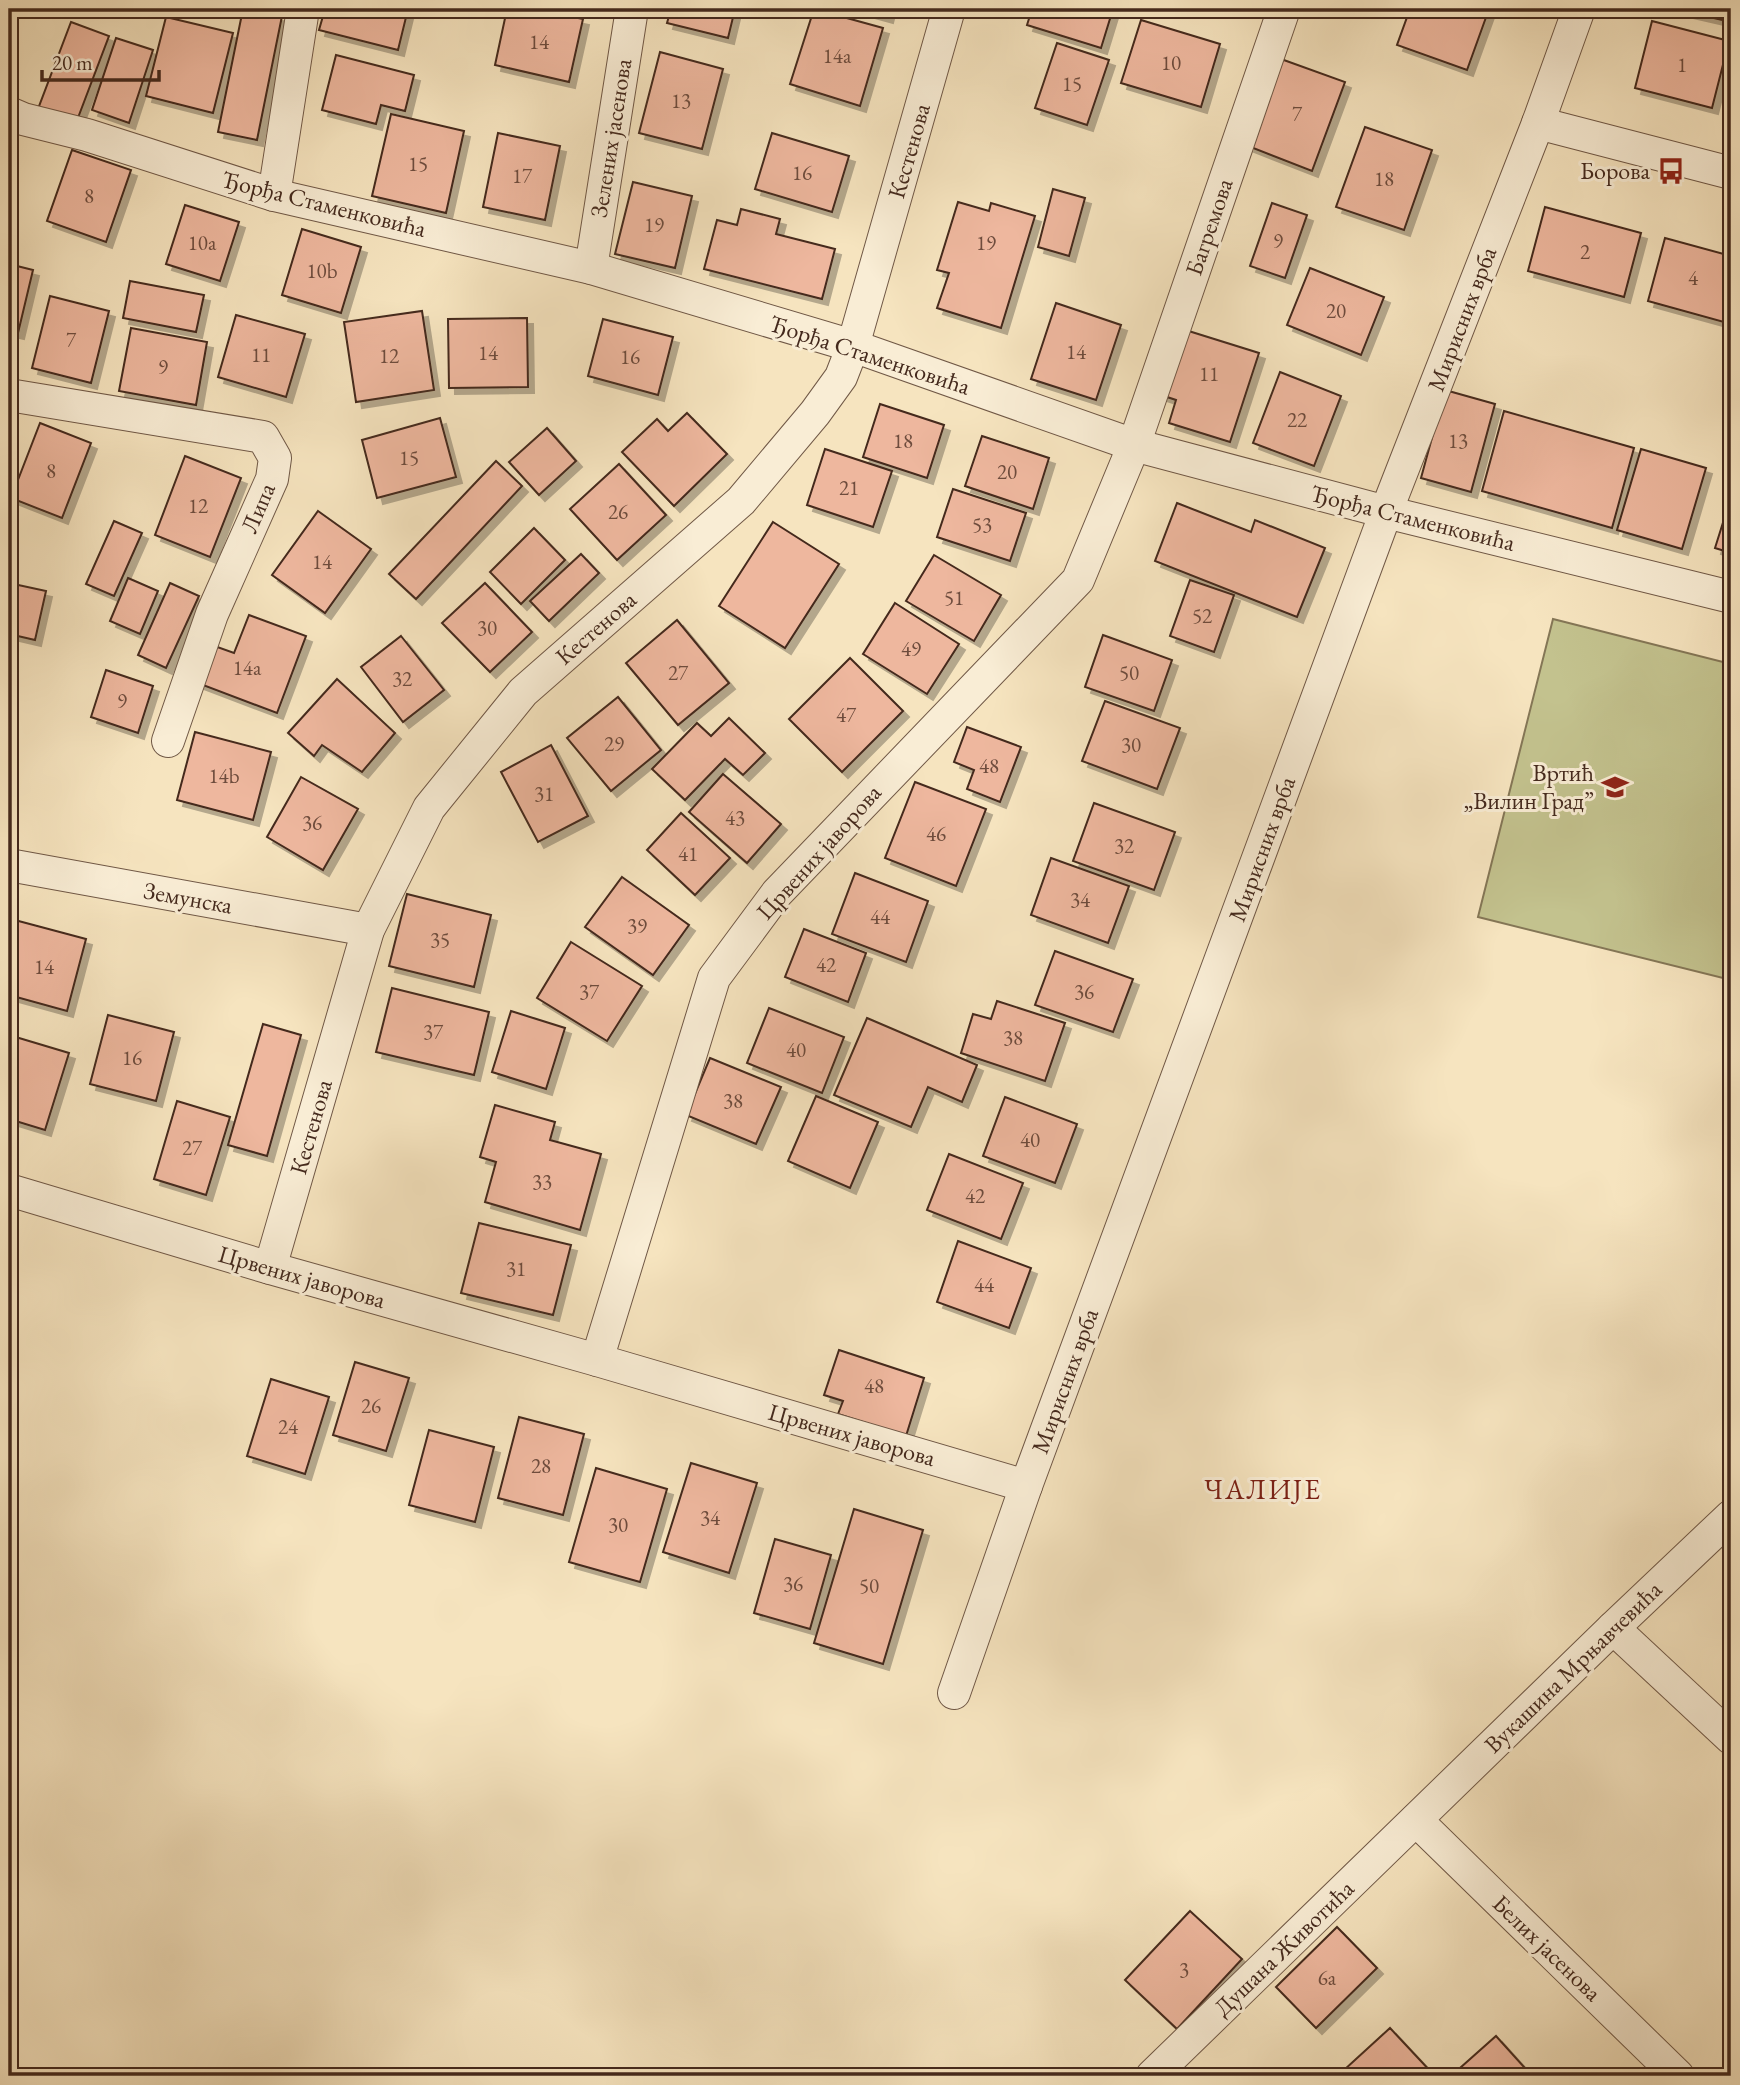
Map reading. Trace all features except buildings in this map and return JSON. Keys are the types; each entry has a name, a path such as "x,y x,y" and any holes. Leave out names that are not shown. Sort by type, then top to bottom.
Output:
{"street":[{"path":"274,195 303,9"},
{"name":"Зелених јасенова","path":"591,268 632,9"},
{"name":"Кестенова","path":"270,1268 368,930 429,807 523,692 741,501 816,412 841,377 853,346 949,9"},
{"name":"Багремова","path":"1134,445 1284,9"},
{"name":"Мирисних врба","path":"954,1693 1026,1486 1387,512 1538,123 1579,9"},
{"name":"Ђорђа Стаменковића","path":"9,113 23,120 87,135 274,195 591,268 853,346 1134,445 1387,512 1731,597"},
{"path":"1538,123 1731,173"},
{"name":"Липа","path":"9,396 263,437 275,458 272,479 212,614 168,741"},
{"name":"Црвених јаворова","path":"597,1360 714,978 776,893 1077,580 1134,445"},
{"name":"Земунска","path":"9,865 368,930"},
{"name":"Црвених јаворова","path":"9,1190 1026,1486"},
{"name":"Вукашина Мрњавчевића","path":"1416,1819 1731,1516"},
{"path":"1613,1628 1731,1738"},
{"name":"Душана Животића","path":"1152,2076 1416,1819"},
{"name":"Белих јасенова","path":"1416,1819 1678,2076"}],"shaded area":[{"name":"Вртић „Вилин Град”","path":"1553,619 1731,664 1731,980 1478,917"}],"place":[{"name":"Борова","path":"1671,171"},
{"name":"Вртић „Вилин Град”","path":"1615,787"}],"district":[{"name":"ЧАЛИЈЕ","path":"1263,1489"}]}
